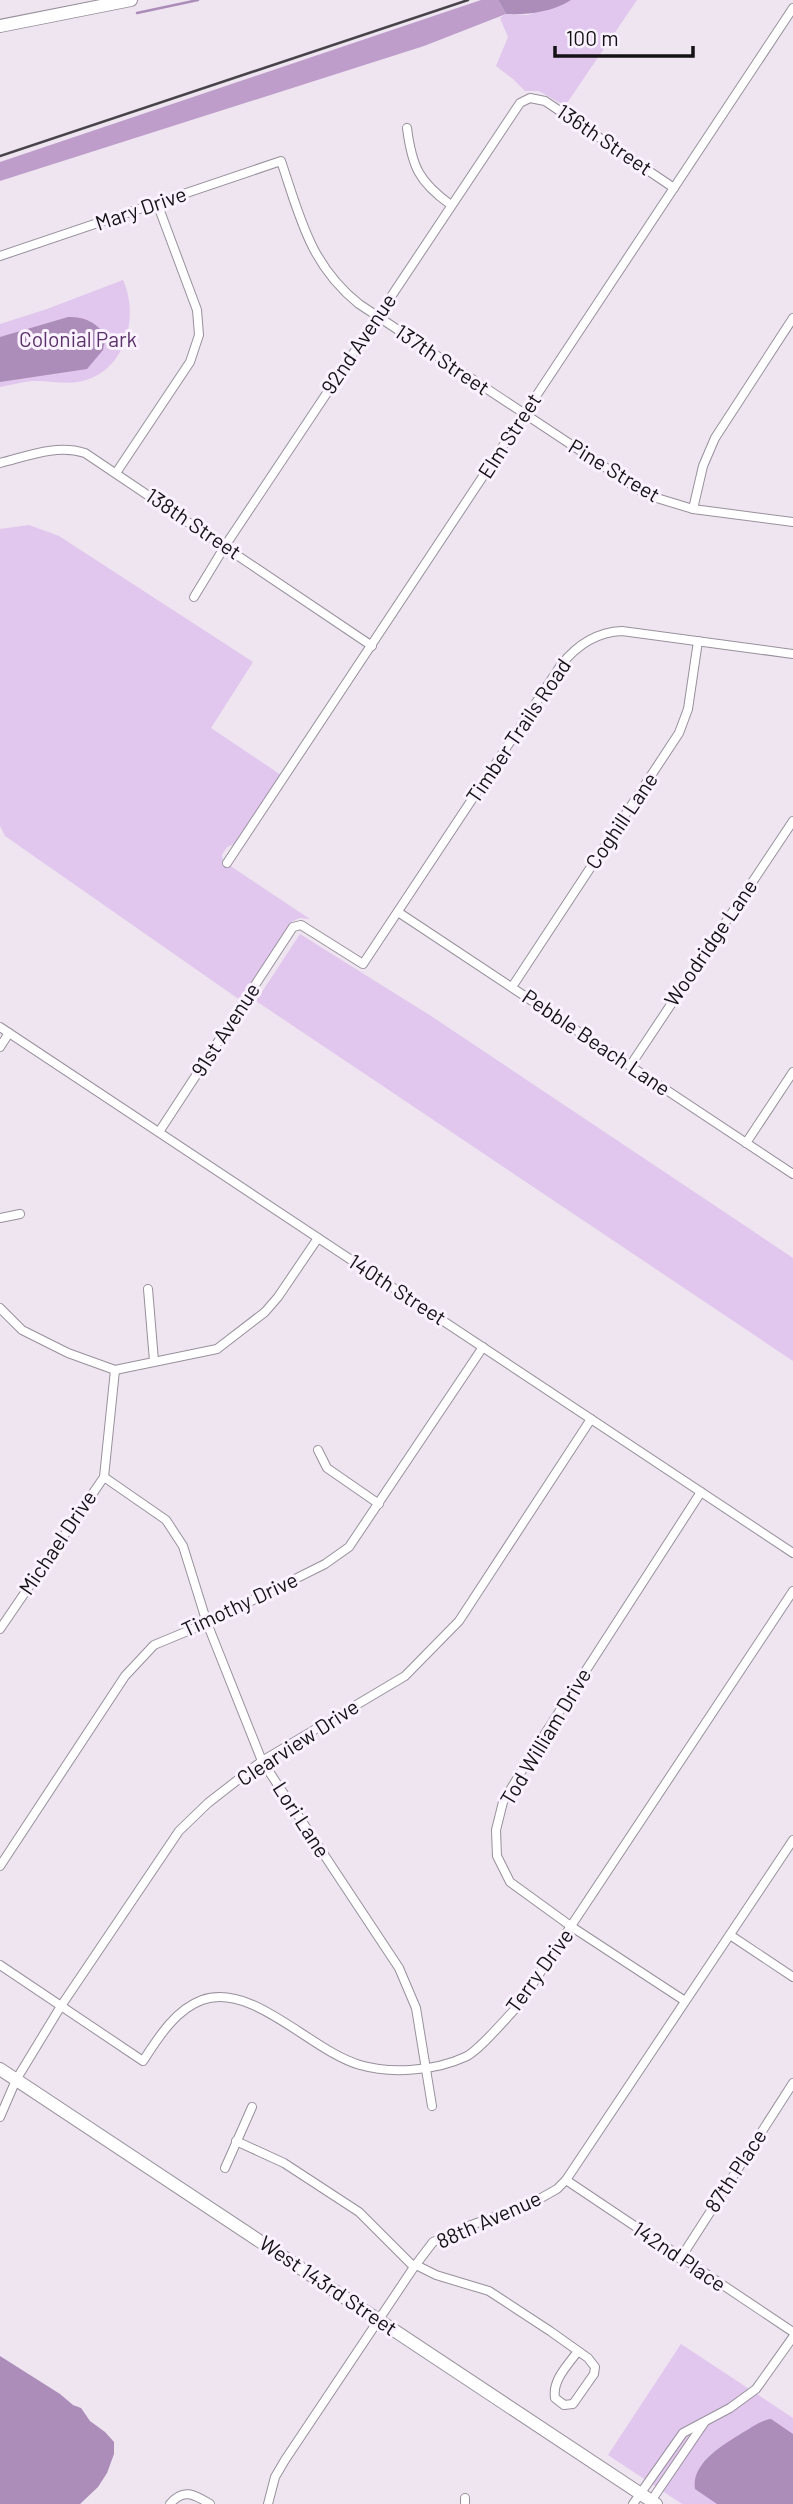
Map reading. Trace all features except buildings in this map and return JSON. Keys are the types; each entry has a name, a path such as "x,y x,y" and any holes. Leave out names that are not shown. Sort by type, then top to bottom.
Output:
{"main road":[{"path":"0,26 131,0"},
{"name":"West 143rd Street","path":"0,2069 379,2320 645,2501"}],"street":[{"name":"Elm Street","path":"227,863 793,8"},
{"name":"136th Street","path":"530,98 551,104 674,188"},
{"name":"92nd Avenue","path":"194,597 225,545 517,106 530,98"},
{"path":"407,128 413,162 419,174 433,192 451,205"},
{"name":"Mary Drive","path":"0,256 281,161"},
{"name":"137th Street","path":"281,161 305,233 320,263 345,293 524,415"},
{"path":"116,473 190,362 199,335 197,310 157,203"},
{"path":"693,509 703,466 715,438 793,318"},
{"name":"Pine Street","path":"524,415 647,495 693,509 793,522"},
{"name":"138th Street","path":"0,463 51,450 85,453 372,646"},
{"name":"Timber Trails Road","path":"293,928 301,925 363,964 572,652 594,636 614,631 637,632 793,654"},
{"name":"Coghill Lane","path":"512,987 680,733 688,709 698,642"},
{"name":"Woodridge Lane","path":"630,1066 793,821"},
{"name":"Pebble Beach Lane","path":"398,912 793,1174"},
{"name":"91st Avenue","path":"159,1132 293,928"},
{"name":"140th Street","path":"0,1027 793,1553"},
{"path":"0,1047 9,1033"},
{"path":"746,1143 793,1072"},
{"path":"0,1218 19,1213"},
{"path":"0,1308 22,1330 68,1353 115,1370 217,1349 265,1312 318,1238"},
{"path":"148,1289 154,1361"},
{"name":"Timothy Drive","path":"0,1866 125,1676 154,1645 206,1623 325,1564 349,1546 483,1347"},
{"name":"Michael Drive","path":"0,1629 104,1476 115,1370"},
{"name":"Clearview Drive","path":"0,2117 16,2080 61,2006 178,1831 262,1761 405,1676 435,1647 459,1620 591,1419"},
{"path":"318,1450 327,1468 379,1504"},
{"name":"Lori Lane","path":"104,1476 166,1520 183,1546 206,1623 262,1761 399,1968 416,2008 432,2106"},
{"name":"Tod William Drive","path":"685,2001 572,1927 510,1882 497,1856 496,1830 503,1802 701,1492"},
{"name":"Terry Drive","path":"61,2006 143,2061 162,2032 181,2013 202,2000 225,1998 252,2002 315,2043 359,2064 387,2069 427,2067 467,2057 518,2006 793,1591"},
{"name":"88th Avenue","path":"268,2504 275,2477 433,2242 534,2202 557,2189 566,2180 793,1840"},
{"path":"730,1935 793,1977"},
{"path":"0,1965 61,2006"},
{"name":"87th Place","path":"680,2259 793,2083"},
{"path":"225,2168 252,2107"},
{"path":"236,2141 284,2163 359,2212 415,2266 489,2291 578,2351 595,2367 594,2374 573,2404 564,2405 555,2398 556,2382 578,2351"},
{"name":"142nd Place","path":"566,2180 793,2334"},
{"path":"645,2501 704,2423 756,2389 793,2334"},
{"path":"645,2501 684,2433 695,2425 704,2423"},
{"path":"170,2504 185,2493 210,2504"}],"green space":[{"path":"571,0 637,0 565,106 539,91 525,91 496,66 508,37 500,18 506,14 528,15"},
{"name":"Colonial Park","path":"123,280 130,309 126,339 120,352 100,374 80,382 32,381 0,387 0,324"},
{"path":"29,525 59,536 253,662 211,728 281,775 235,844 227,847 222,855 223,861 310,919 300,918 293,921 240,1000 5,836 0,826 0,529"},
{"path":"300,934 431,1016 793,1258 793,1361 256,1001"},
{"path":"681,2344 793,2418 793,2504 682,2504 608,2455"}],"shaded area":[{"path":"481,0 498,0 506,14 424,46 0,181 0,162"},
{"path":"498,0 571,0 548,10 506,14"},
{"path":"68,317 89,321 106,335 103,350 87,369 0,382 0,337"},
{"path":"0,2356 81,2408 90,2421 114,2442 114,2454 107,2473 98,2487 80,2504 0,2504"},
{"path":"771,2419 793,2434 793,2504 717,2504 695,2489 698,2471 710,2456 752,2427"}],"waterway":[{"path":"137,13 198,0"}],"railway":[{"path":"0,156 468,0"}]}
